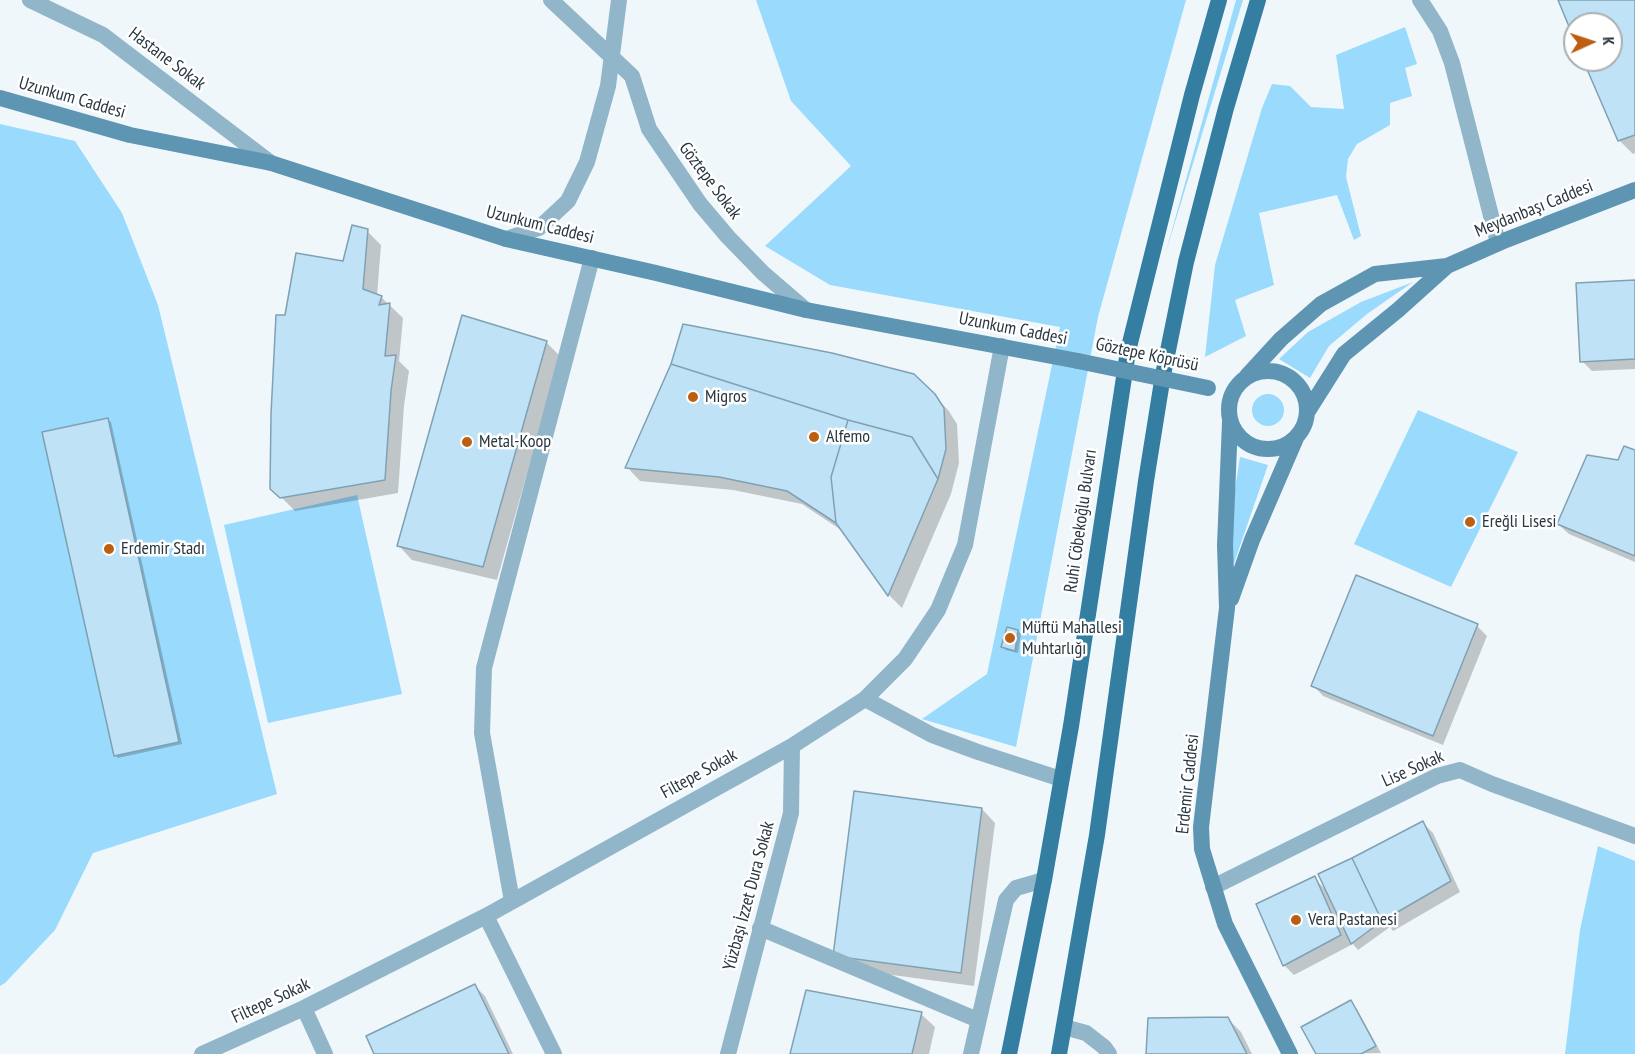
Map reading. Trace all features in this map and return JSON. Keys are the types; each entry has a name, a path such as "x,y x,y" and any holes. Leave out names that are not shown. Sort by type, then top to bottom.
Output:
{"main road":[{"name":"Ruhi Cöbekoğlu Bulvarı","path":"1009,1054 1044,880 1071,726 1128,351 1189,106 1219,0"},
{"path":"1059,1054 1097,835 1163,375 1186,262 1226,108 1258,0"},
{"name":"Uzunkum Caddesi","path":"0,98 130,135 272,163 506,239 806,310 1078,361"},
{"name":"Meydanbaşı Caddesi","path":"1296,438 1306,421 1308,411 1344,354 1447,266 1498,243 1635,190"},
{"name":"Meydanbaşı Caddesi","path":"1232,393 1281,339 1321,304 1375,274 1447,266"},
{"name":"Göztepe Köprüsü","path":"1078,361 1232,393"},
{"path":"1247,376 1270,370 1287,376 1301,388 1308,411"},
{"path":"1232,393 1229,403 1230,422 1246,443 1258,448 1271,449 1285,446 1296,438"},
{"name":"Erdemir Caddesi","path":"1230,422 1225,545 1227,608 1201,827 1202,849 1225,924 1290,1054"},
{"name":"Erdemir Caddesi","path":"1227,608 1252,540 1296,438"}],"street":[{"name":"Hastane Sokak","path":"30,0 103,35 272,163"},
{"path":"506,239 539,228 568,201 587,162 608,86 619,0"},
{"path":"1420,0 1440,31 1452,63 1498,243"},
{"name":"Göztepe Sokak","path":"559,3 632,76 649,129 700,204 728,237 806,310"},
{"path":"512,901 482,733 484,668 592,258"},
{"name":"Filtepe Sokak","path":"202,1054 304,1008 486,915 792,746 866,699 905,660 938,610 965,546 1002,346"},
{"path":"866,699 932,735 1061,779"},
{"name":"Yüzbaşı İzzet Dura Sokak","path":"728,1054 791,813 792,746"},
{"name":"Lise Sokak","path":"1213,887 1437,776 1460,770 1492,784 1635,836"},
{"path":"970,1054 1006,900 1017,888 1044,880"},
{"path":"486,915 554,1054"},
{"path":"760,928 978,1020"},
{"path":"304,1008 325,1054"},
{"path":"1064,1027 1086,1033 1104,1047 1108,1054"}],"shaded area":[{"path":"756,0 1186,0 1098,317 1016,747 922,719 987,674 1060,327 830,285 765,246 851,166 791,101"},
{"path":"1236,0 1243,0 1165,255"},
{"path":"1405,27 1417,64 1405,68 1412,96 1390,103 1390,125 1357,144 1348,159 1346,177 1361,236 1354,240 1337,195 1259,213 1274,285 1235,300 1246,336 1205,357 1215,265 1262,108 1272,84 1290,86 1311,107 1344,109 1336,55"},
{"name":"Erdemir Stadı","path":"0,124 75,141 122,213 158,305 277,794 93,853 55,930 0,986"},
{"path":"1413,282 1367,314 1329,346 1310,378 1279,359 1308,332 1361,302"},
{"path":"1268,394 1279,399 1284,410 1279,421 1268,426 1257,421 1252,410 1257,399"},
{"path":"1418,410 1518,452 1451,587 1354,544"},
{"path":"1240,457 1268,465 1232,569 1232,508"},
{"path":"357,495 402,694 268,723 224,525"},
{"path":"1598,846 1635,861 1635,1054 1565,1054 1580,930"}],"building":[{"path":"1558,0 1635,0 1635,135 1618,141 1588,72 1623,72 1623,12 1563,12"},
{"path":"352,225 368,229 363,289 382,296 379,305 390,303 385,356 396,355 391,391 385,480 280,498 270,489 276,315 285,315 296,253 343,261"},
{"path":"1635,280 1635,359 1580,362 1576,283"},
{"path":"462,315 547,341 483,567 397,546"},
{"path":"683,324 832,353 914,374 935,394 944,408 946,449 938,479 912,437 848,420 671,364"},
{"path":"671,364 848,420 831,477 836,523 787,491 719,477 625,468"},
{"path":"108,418 179,742 114,756 42,432"},
{"path":"848,420 912,437 938,479 888,596 836,523 831,477"},
{"path":"1624,446 1635,450 1635,556 1557,524 1587,455 1618,460"},
{"path":"1356,575 1478,624 1433,736 1311,686"},
{"name":"Müftü Mahallesi Muhtarlığı","path":"1007,627 1018,630 1015,651 1001,647"},
{"path":"854,791 982,808 961,973 833,956"},
{"path":"1423,821 1451,881 1382,921 1352,858"},
{"path":"1352,858 1382,921 1351,944 1318,874"},
{"path":"1315,876 1341,935 1283,966 1256,904"},
{"path":"475,984 509,1054 374,1054 366,1036"},
{"path":"806,990 922,1012 912,1054 790,1054"},
{"path":"1351,1000 1376,1046 1361,1054 1316,1054 1301,1027"},
{"path":"1228,1017 1247,1054 1146,1054 1148,1018"}],"place":[{"name":"Migros","path":"693,397"},
{"name":"Alfemo","path":"814,437"},
{"name":"Metal-Koop","path":"467,442"},
{"name":"Ereğli Lisesi","path":"1470,522"},
{"name":"Erdemir Stadı","path":"109,549"},
{"name":"Müftü Mahallesi Muhtarlığı","path":"1010,638"},
{"name":"Vera Pastanesi","path":"1296,920"}]}
